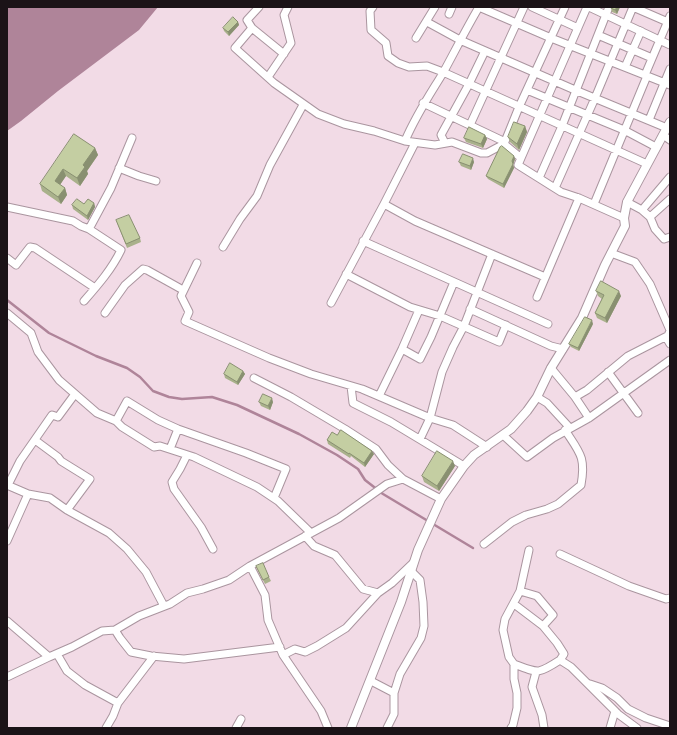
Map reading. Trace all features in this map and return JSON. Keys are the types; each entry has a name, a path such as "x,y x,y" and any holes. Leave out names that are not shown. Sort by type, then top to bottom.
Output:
{"street":[{"path":"259,7 246,20 252,28 284,54"},
{"path":"268,77 291,43 284,15 288,7"},
{"path":"416,38 435,7"},
{"path":"448,14 452,7"},
{"path":"405,141 414,121 479,7 591,55 667,84"},
{"path":"470,125 484,91 524,7"},
{"path":"532,7 541,9 578,28"},
{"path":"252,28 235,48 274,83 303,105 318,114 344,124 374,131 405,141 435,145 452,142 481,153 488,153 504,144 519,107 565,7"},
{"path":"624,218 594,204 561,192 518,165 554,80 588,7 670,44"},
{"path":"539,178 562,126 609,7"},
{"path":"554,188 595,98 633,7 669,20 652,58 632,114 615,150 594,204"},
{"path":"369,8 371,30 386,42 388,56 398,63 409,67 427,66 442,72 647,164"},
{"path":"427,22 460,40 666,128 670,140"},
{"path":"625,67 641,31"},
{"path":"598,35 652,58"},
{"path":"445,143 441,135 485,51"},
{"path":"649,120 667,84 670,69"},
{"path":"527,90 624,130 656,147"},
{"path":"424,103 501,140 521,158"},
{"path":"222,247 257,196 270,165 303,105"},
{"path":"351,728 371,681 427,528 441,499 464,466 474,455 503,435 518,422 537,397 551,368 582,318 611,253 625,226 624,218 627,202 666,128"},
{"path":"89,229 109,194 132,138"},
{"path":"332,303 415,143"},
{"path":"119,168 156,181"},
{"path":"642,210 670,177"},
{"path":"537,297 579,198"},
{"path":"650,218 670,199"},
{"path":"627,202 642,210 650,218 655,229 664,239 670,237"},
{"path":"384,204 416,221 545,277"},
{"path":"7,208 73,221 89,229 121,250 116,260 96,288 84,301"},
{"path":"363,241 548,324"},
{"path":"7,258 16,265 30,247 35,248 96,288"},
{"path":"611,253 635,262 650,284 670,332 667,339 670,344"},
{"path":"420,439 430,418 442,372 464,326 492,254"},
{"path":"197,263 181,296 189,312 185,321 269,358 311,374 352,386 430,418 453,425 487,447"},
{"path":"105,313 125,285 143,269 183,290"},
{"path":"346,274 410,307 440,316 499,342 506,325"},
{"path":"402,349 420,358 454,282"},
{"path":"470,309 551,346 563,349"},
{"path":"379,396 419,310"},
{"path":"7,313 31,333 38,352 59,380 97,413 116,421 122,427 154,447 160,446 187,455 257,487 278,501 308,535 314,546 335,555 364,589 378,593"},
{"path":"575,397 587,390 628,356 670,332"},
{"path":"503,435 527,457 553,438 589,418 670,360"},
{"path":"551,368 575,397 589,418"},
{"path":"608,372 638,413"},
{"path":"254,378 291,397 346,429 376,449 388,465 403,479 441,499"},
{"path":"352,386 353,403 391,422 464,466"},
{"path":"75,394 58,417 52,415 20,461 8,485 28,494 50,498 67,510 109,533 127,549 146,572 164,606"},
{"path":"484,544 512,522 526,515 558,504 581,485 584,470 581,455 568,429 547,404 537,397"},
{"path":"116,421 127,401 158,420 178,429 286,469 274,498"},
{"path":"170,450 178,429"},
{"path":"35,440 58,457 61,461 90,479 67,510"},
{"path":"187,455 172,482 174,489 201,528 213,549"},
{"path":"7,678 102,631 115,630 139,616 170,604 187,593 229,580 250,566 339,518 387,484 403,479"},
{"path":"7,540 28,494"},
{"path":"511,728 517,708 514,664 509,657 503,630 505,619 520,591 529,550"},
{"path":"560,554 629,586 666,599 670,598"},
{"path":"284,654 295,649 305,652 346,628 378,593 392,583 414,562"},
{"path":"250,566 264,595 268,620 280,647 321,711 328,728"},
{"path":"387,728 394,714 394,693 400,674 422,638 424,626 420,580 411,572"},
{"path":"520,591 537,596 553,615 543,626"},
{"path":"514,604 543,626 564,654 560,660 546,670 536,672 514,664"},
{"path":"7,621 49,657"},
{"path":"115,630 131,652 154,656 184,659 280,647"},
{"path":"57,654 67,671 85,685 118,703"},
{"path":"106,728 118,703 154,656"},
{"path":"560,660 571,667 615,711 637,728"},
{"path":"536,672 532,687 542,715 544,728"},
{"path":"371,681 394,693"},
{"path":"589,684 602,688 617,698 628,709 646,718 670,726"},
{"path":"610,728 615,711"},
{"path":"236,728 241,719"}],"shaded area":[{"path":"7,7 158,7 139,30 7,131"}],"building":[{"path":"611,7 617,7 615,10"},
{"path":"233,17 238,22 228,32 223,28"},
{"path":"514,122 525,126 517,144 508,137"},
{"path":"469,127 485,135 481,144 464,138"},
{"path":"74,134 95,148 83,165 85,167 77,178 63,169 55,181 65,188 58,197 40,184"},
{"path":"502,146 514,156 512,161 513,164 503,184 486,176 500,147"},
{"path":"463,154 473,158 470,166 459,162"},
{"path":"77,199 84,204 88,199 94,203 87,216 72,205"},
{"path":"129,215 140,238 126,244 116,220"},
{"path":"601,281 619,291 605,318 595,313 604,295 596,291"},
{"path":"585,317 592,320 578,348 569,344"},
{"path":"230,363 243,371 237,382 224,374"},
{"path":"263,394 272,398 268,406 259,402"},
{"path":"341,430 372,451 364,463 327,440 332,432 337,435"},
{"path":"437,451 453,461 437,486 422,476"},
{"path":"263,563 269,577 263,580 256,566"}],"waterway":[{"path":"7,300 49,333 96,356 127,368 140,377 153,391 169,397 182,399 212,397 237,405 299,434 337,455 358,469 365,480 383,494 473,548"}]}
